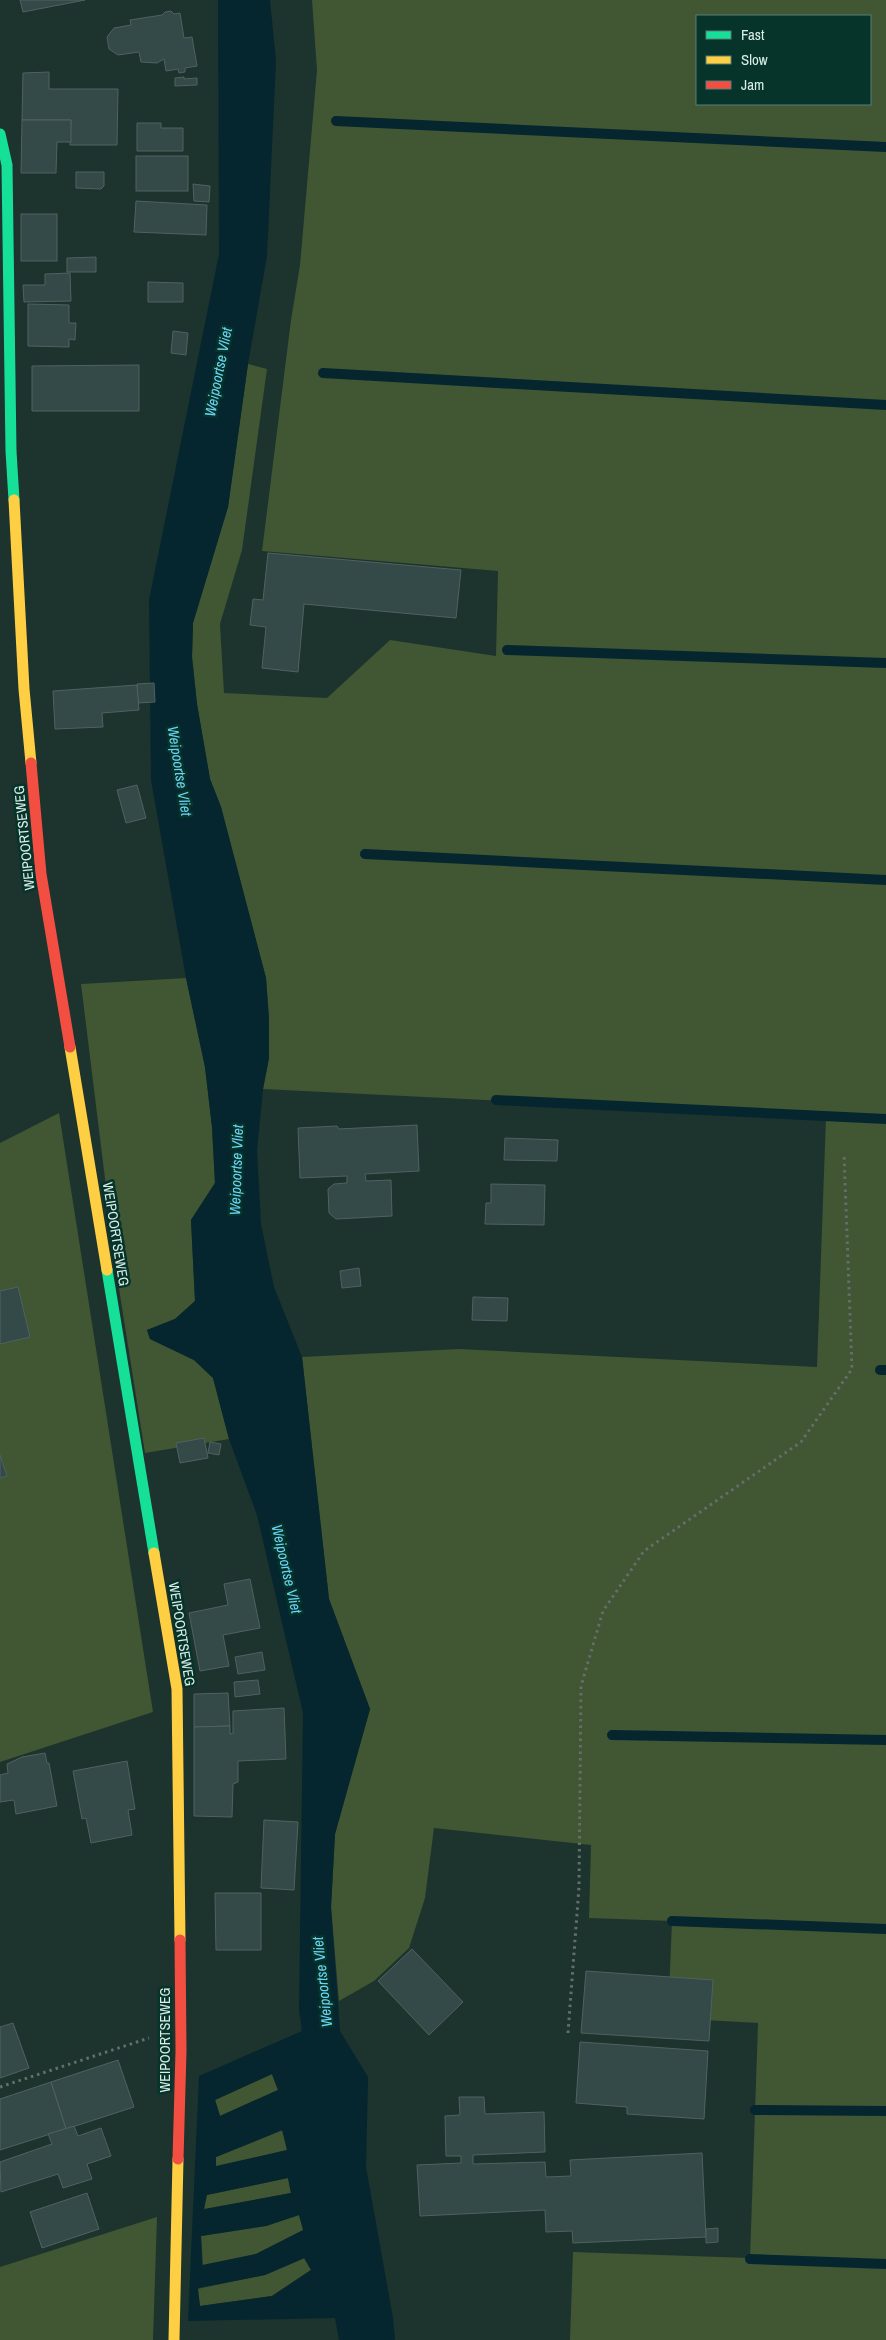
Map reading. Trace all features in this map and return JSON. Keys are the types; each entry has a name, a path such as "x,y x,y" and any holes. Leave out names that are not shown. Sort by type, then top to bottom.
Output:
{"street":[{"name":"WEIPOORTSEWEG","path":"0,134 7,165 11,451 23,679 41,874 177,1689 181,2027 174,2340"}],"path":[{"path":"568,2033 579,1887 581,1686 603,1611 644,1551 801,1442 852,1368 844,1154"},
{"path":"0,2087 181,2027"}],"green space":[{"path":"312,0 886,0 886,2340 570,2340 573,2252 750,2258 758,2023 668,2018 672,1921 589,1918 591,1845 434,1828 425,1898 409,1948 374,1981 339,2001 331,1907 335,1834 370,1709 329,1599 302,1357 459,1349 817,1367 826,1117 263,1089 269,1058 266,978 221,807 210,779 197,704 192,657 193,623 228,507 248,364 267,369 242,550 220,624 224,693 327,698 390,640 496,656 498,571 262,551 291,320 300,265 317,70"},
{"path":"186,978 205,1067 212,1127 215,1183 191,1220 195,1301 175,1319 147,1330 150,1339 194,1360 213,1378 229,1439 145,1453 117,1276 81,984"},
{"path":"59,1113 153,1712 0,1762 0,1143"},
{"path":"272,2074 278,2090 220,2116 215,2100"},
{"path":"283,2130 287,2150 216,2167 216,2157"},
{"path":"288,2178 291,2193 204,2210 206,2195"},
{"path":"299,2215 304,2230 256,2254 203,2266 201,2236 266,2226"},
{"path":"157,2217 153,2340 0,2340 0,2267"},
{"path":"305,2258 311,2270 272,2296 200,2306 197,2289 265,2275"}],"water":[{"name":"Weipoortse Vliet","path":"218,0 270,0 276,61 267,256 248,364 228,507 193,623 192,657 197,704 210,779 221,807 266,978 269,1058 263,1089 257,1151 261,1224 274,1287 302,1357 329,1599 370,1709 335,1834 331,1907 340,2031 368,2077 366,2167 393,2318 395,2340 339,2340 335,2318 188,2321 199,2076 302,2031 299,2010 303,1713 257,1515 229,1439 213,1378 194,1360 150,1339 147,1330 175,1319 195,1301 191,1220 215,1183 212,1127 205,1067 186,978 151,780 149,600 219,254","holes":["272,2074 278,2090 220,2116 215,2100","282,2130 287,2150 216,2166 216,2157","288,2178 291,2193 204,2209 207,2195","299,2215 303,2230 256,2254 202,2265 201,2236 266,2226","304,2258 311,2270 272,2296 200,2306 198,2288 265,2275"]}],"building":[{"path":"20,0 85,0 23,12"},
{"path":"171,11 174,14 180,13 184,38 192,37 197,66 185,68 185,72 179,73 178,69 166,71 164,59 157,63 141,62 139,52 118,55 109,49 107,37 114,28 131,25 130,20 162,15 165,12"},
{"path":"49,72 49,89 118,89 117,145 70,145 71,120 22,120 23,73"},
{"path":"184,77 184,79 197,78 197,85 175,86 175,78"},
{"path":"22,120 71,120 71,142 57,142 56,173 21,173"},
{"path":"137,123 161,123 161,128 183,128 183,151 137,151"},
{"path":"136,156 188,156 188,191 136,191"},
{"path":"76,172 104,172 104,186 101,189 76,188"},
{"path":"193,184 210,186 209,202 194,201"},
{"path":"136,201 207,205 206,235 134,232"},
{"path":"21,214 57,214 57,261 21,261"},
{"path":"96,257 96,272 67,272 67,258"},
{"path":"70,273 71,301 24,302 23,285 45,285 45,274"},
{"path":"148,282 183,283 183,302 148,302"},
{"path":"28,304 69,305 69,323 76,323 75,340 69,339 69,347 28,346"},
{"path":"173,331 188,333 186,355 171,353"},
{"path":"139,365 139,411 32,411 32,366"},
{"path":"268,553 461,570 456,618 304,604 298,672 262,668 266,627 250,625 253,599 263,600"},
{"path":"154,683 155,702 138,703 137,684"},
{"path":"137,685 139,710 102,713 103,727 55,729 53,691"},
{"path":"137,785 146,818 126,823 117,790"},
{"path":"417,1125 419,1171 365,1174 366,1181 391,1180 392,1216 336,1219 329,1213 328,1189 334,1184 347,1183 347,1176 300,1178 298,1128 337,1126 339,1129"},
{"path":"505,1138 558,1140 557,1161 504,1160"},
{"path":"491,1184 545,1185 544,1225 485,1224 486,1203 491,1203"},
{"path":"359,1268 361,1286 342,1288 340,1271"},
{"path":"18,1287 30,1337 0,1344 0,1291"},
{"path":"473,1297 508,1298 507,1321 472,1320"},
{"path":"204,1438 208,1458 180,1463 176,1443"},
{"path":"210,1442 221,1444 219,1455 208,1453"},
{"path":"0,1455 7,1476 0,1478"},
{"path":"250,1579 260,1628 223,1635 229,1666 200,1671 189,1613 228,1605 224,1584"},
{"path":"262,1652 265,1670 238,1674 235,1657"},
{"path":"258,1680 260,1694 235,1697 234,1682"},
{"path":"228,1693 230,1726 194,1727 194,1694"},
{"path":"284,1708 286,1759 238,1761 238,1782 233,1784 232,1817 194,1816 194,1727 230,1726 230,1734 233,1733 233,1711"},
{"path":"45,1753 47,1763 49,1763 57,1806 16,1814 14,1800 0,1802 0,1775 8,1773 7,1764 22,1757"},
{"path":"127,1761 135,1809 128,1810 132,1835 91,1843 86,1818 82,1819 73,1771"},
{"path":"264,1820 298,1822 294,1890 261,1888"},
{"path":"215,1893 261,1893 261,1950 216,1950"},
{"path":"412,1949 463,2002 429,2035 378,1981"},
{"path":"586,1971 713,1980 709,2041 581,2033"},
{"path":"13,2023 29,2068 0,2078 0,2027"},
{"path":"580,2042 708,2051 704,2119 627,2114 627,2107 576,2103"},
{"path":"118,2060 134,2107 66,2129 51,2082"},
{"path":"51,2082 66,2129 0,2150 0,2099"},
{"path":"459,2097 484,2097 485,2114 544,2112 545,2152 473,2155 473,2164 545,2162 546,2177 571,2176 570,2160 702,2153 706,2237 573,2243 572,2231 546,2232 545,2210 420,2216 417,2165 461,2163 461,2156 446,2156 445,2116 460,2115"},
{"path":"74,2126 78,2136 101,2128 111,2156 87,2164 92,2179 63,2188 58,2174 1,2192 0,2162 52,2144 48,2134"},
{"path":"87,2193 99,2229 42,2248 30,2212"},
{"path":"718,2228 718,2242 706,2243 706,2229"}],"waterway":[{"path":"336,121 886,147"},
{"path":"323,373 886,405"},
{"path":"507,650 886,663"},
{"path":"365,854 886,880"},
{"path":"496,1100 886,1119"},
{"path":"880,1370 886,1370"},
{"path":"612,1735 886,1740"},
{"path":"672,1921 886,1929"},
{"path":"755,2110 886,2111"},
{"path":"750,2259 886,2264"}],"traffic: fast":[{"path":"0,134 7,165 11,451 14,500"},
{"path":"107,1270 154,1553"}],"traffic: slow":[{"path":"14,500 24,689 31,763"},
{"path":"70,1047 107,1270"},
{"path":"154,1553 177,1689 180,1940"},
{"path":"174,2340 178,2159"}],"traffic: jam":[{"path":"31,763 41,874 70,1047"},
{"path":"178,2159 181,2051 180,1940"}]}
